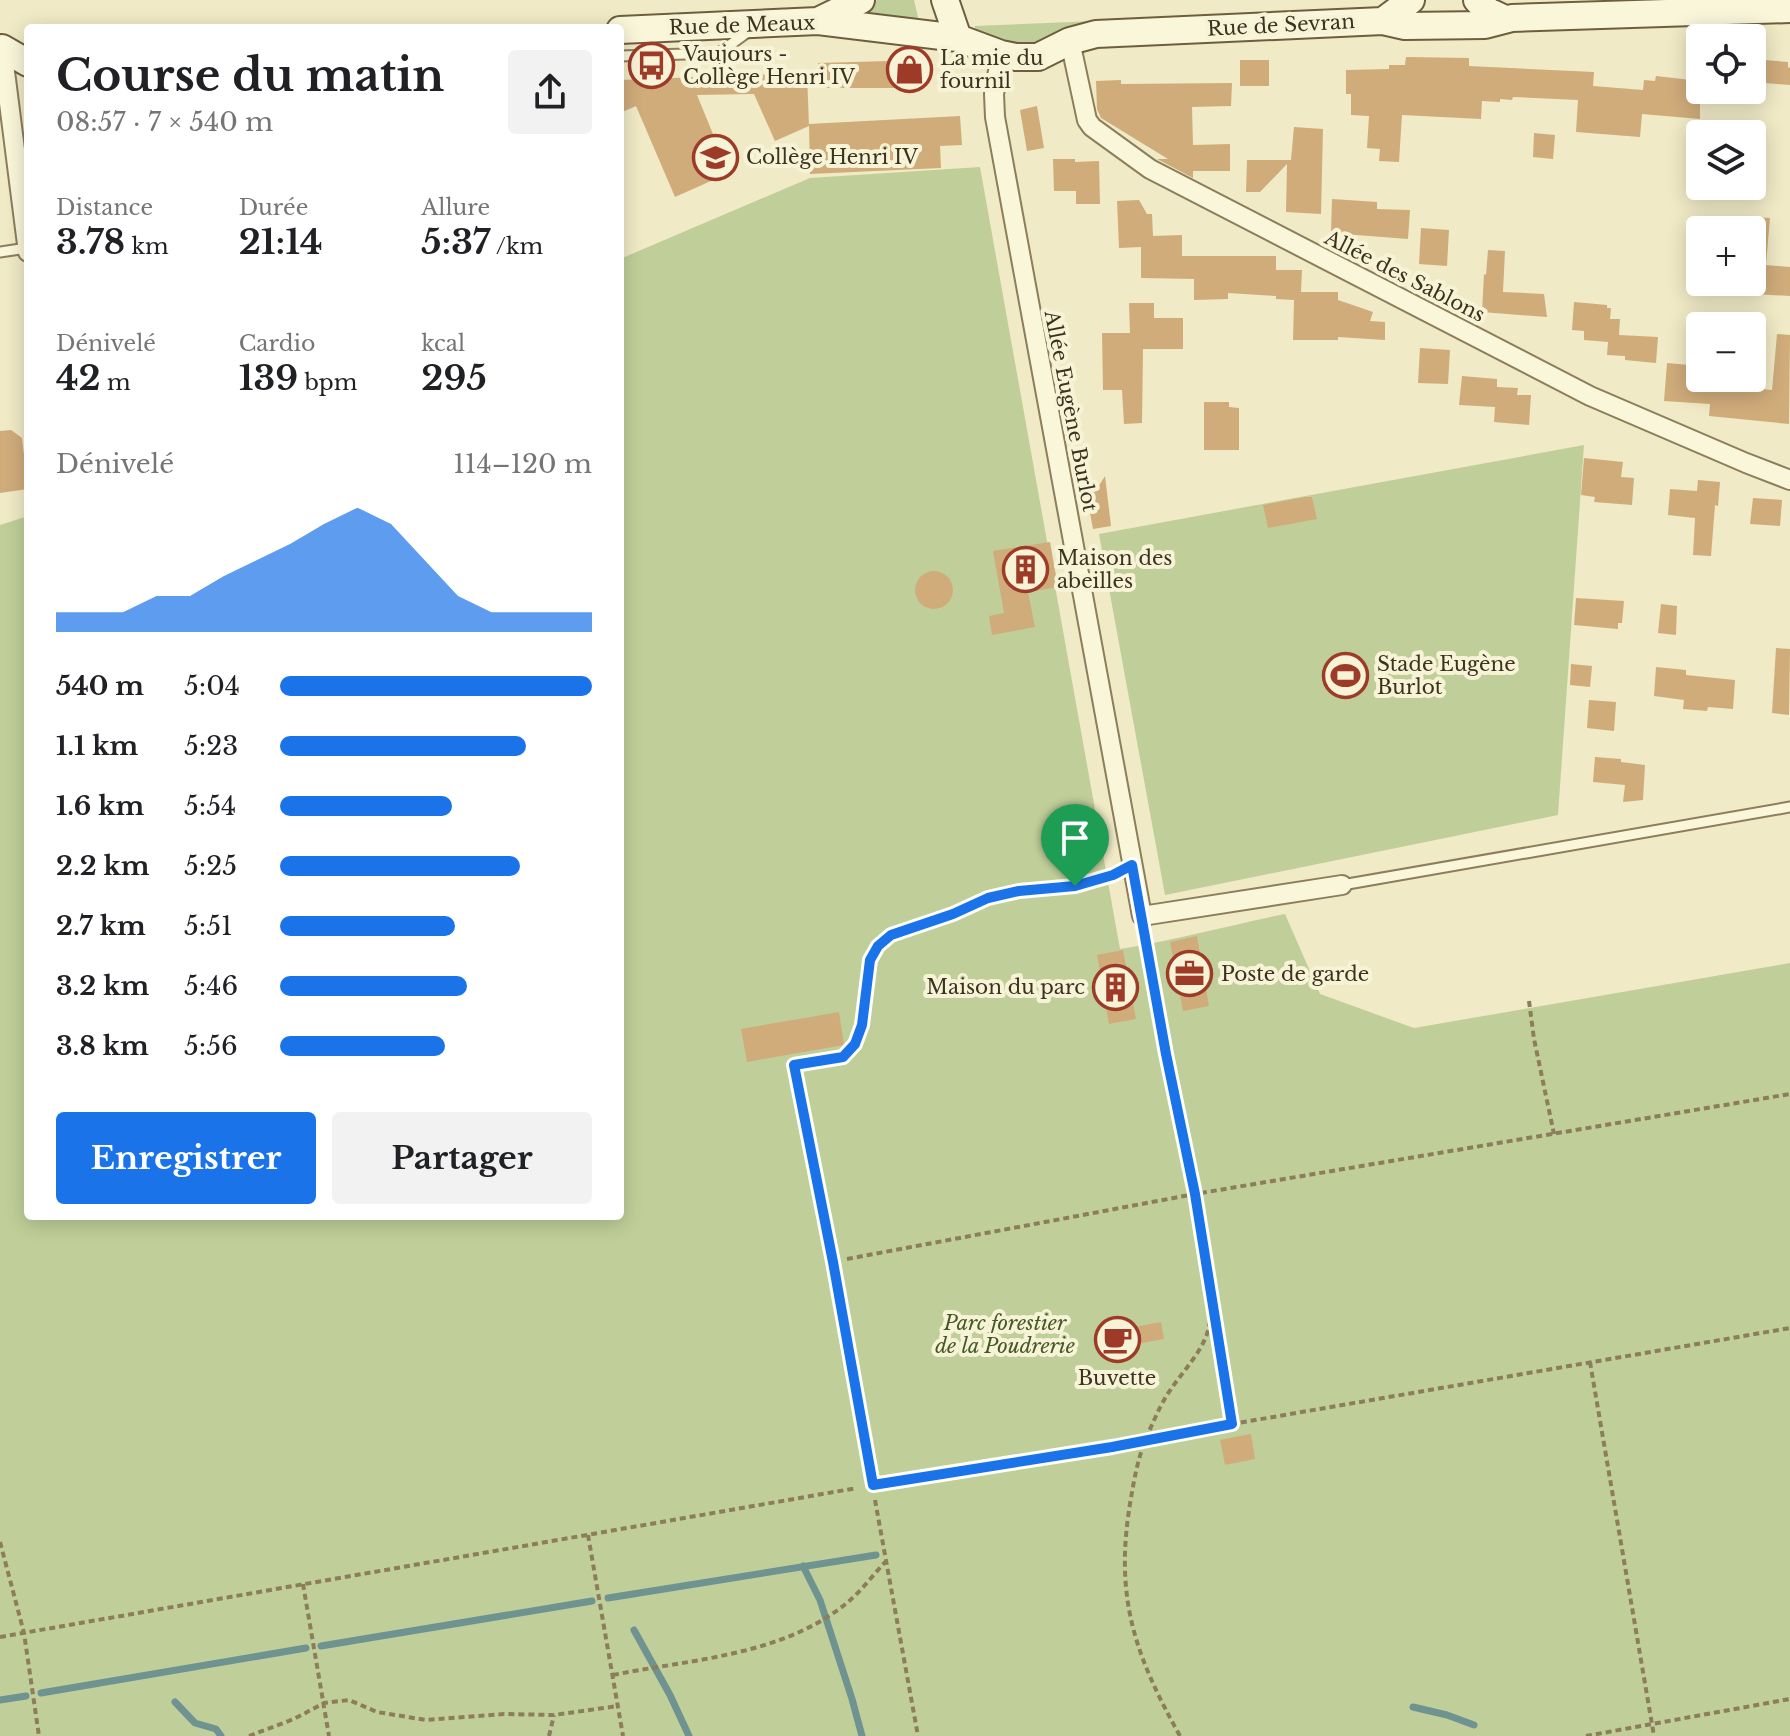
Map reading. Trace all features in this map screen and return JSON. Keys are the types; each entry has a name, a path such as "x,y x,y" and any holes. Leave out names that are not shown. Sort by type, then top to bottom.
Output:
{"main road":[{"path":"818,21 861,0"},
{"path":"945,0 958,38"},
{"path":"1383,21 1411,0"},
{"path":"1477,0 1488,11 1505,19"},
{"name":"Rue de Sevran","path":"958,38 1001,54 1038,57 1070,41 1096,34 1383,21 1405,26 1485,25 1505,19 1611,14 1673,7 1790,9"},
{"name":"Rue de Meaux","path":"624,30 818,21 958,38"}],"street":[{"name":"Allée des Sablons","path":"1070,41 1087,120 1092,127 1150,169 1590,396 1790,480"},
{"path":"10,54 24,206"},
{"name":"Allée Eugène Burlot","path":"1001,54 994,94 997,132 1142,916"},
{"path":"1142,916 1342,885"}],"lane":[{"path":"624,56 719,53 757,25"},
{"path":"0,252 24,250"},
{"path":"1342,885 1790,807"},
{"path":"873,1485 794,1065 843,1057 855,1044 862,1025 870,960 878,946 891,935 953,914 988,898 1019,891 1075,886 1113,875 1132,865"}],"path":[{"path":"1142,916 1195,1194 1232,1424"},
{"path":"1529,1001 1554,1134"},
{"path":"833,1262 1195,1194 1790,1094"},
{"path":"1180,1736 1140,1655 1125,1586 1125,1535 1134,1480 1145,1439 1164,1400 1206,1338 1212,1308"},
{"path":"0,1637 1790,1328"},
{"path":"1590,1362 1654,1736"},
{"path":"873,1485 918,1736"},
{"path":"588,1535 623,1736"},
{"path":"0,1542 24,1633 39,1736"},
{"path":"613,1675 728,1655 781,1640 813,1626 849,1601 886,1561"},
{"path":"303,1584 329,1736"},
{"path":"1586,1736 1790,1699"},
{"path":"249,1736 294,1719 324,1703 349,1700 377,1712 426,1720 504,1714 554,1715 618,1706"},
{"path":"549,1736 554,1715"}],"green space":[{"path":"877,0 914,0 918,17 916,25 856,13"},
{"path":"1096,21 1026,50 975,33 975,26"},
{"name":"Parc forestier de la Poudrerie","path":"980,167 1120,949 1285,914 1320,994 1414,1028 1790,963 1790,1736 0,1736 0,525 24,517 24,1220 624,1220 624,257 810,178"},
{"name":"Stade Eugène Burlot","path":"1584,445 1558,815 1165,895 1099,534"}],"building":[{"path":"1406,57 1469,58 1469,66 1594,72 1593,86 1643,90 1644,80 1655,81 1656,76 1686,79 1686,104 1700,104 1700,119 1642,114 1640,137 1576,132 1578,100 1513,97 1512,100 1500,99 1500,102 1482,101 1481,119 1402,115 1399,162 1379,161 1380,149 1367,148 1369,116 1351,115 1351,94 1346,94 1346,70 1389,69 1389,65 1405,65"},
{"path":"923,60 924,88 819,88 818,63"},
{"path":"1240,60 1269,60 1269,86 1240,86"},
{"path":"1766,60 1788,62 1790,85 1766,83"},
{"path":"807,73 809,126 775,141 754,94 697,95 729,173 675,197 636,106 624,111 624,80"},
{"path":"1121,80 1121,84 1232,83 1231,106 1192,107 1193,145 1230,144 1230,171 1193,171 1193,178 1157,159 1168,159 1101,118 1097,109 1096,81"},
{"path":"1037,106 1044,148 1027,151 1020,110"},
{"path":"960,116 962,145 940,146 941,168 810,174 809,124"},
{"path":"1294,127 1323,129 1321,214 1286,212 1287,164 1260,192 1246,192 1247,160 1291,160"},
{"path":"1534,133 1555,135 1553,159 1533,157"},
{"path":"1053,159 1099,161 1100,204 1076,204 1076,191 1054,191"},
{"path":"1332,199 1377,202 1377,209 1410,210 1408,239 1331,233"},
{"path":"1139,200 1147,214 1152,214 1153,236 1182,235 1182,256 1276,256 1276,270 1302,270 1301,292 1338,292 1338,300 1373,312 1370,321 1385,322 1385,340 1338,337 1338,340 1293,340 1294,300 1228,293 1228,299 1194,300 1194,279 1141,278 1141,247 1119,248 1117,201"},
{"path":"1766,218 1770,218 1766,265"},
{"path":"1421,228 1449,230 1447,266 1419,264"},
{"path":"1488,250 1505,251 1503,292 1544,294 1547,317 1482,312"},
{"path":"1766,265 1790,267 1790,296 1766,295"},
{"path":"1574,302 1607,305 1611,308 1610,319 1620,319 1619,335 1658,337 1656,363 1607,355 1608,342 1584,340 1584,331 1572,330"},
{"path":"1129,303 1154,303 1154,318 1183,318 1183,349 1143,349 1142,423 1124,424 1122,390 1103,390 1102,333 1130,333"},
{"path":"1777,334 1790,335 1789,424 1709,416 1710,404 1664,401 1667,363 1686,365 1686,392 1772,390"},
{"path":"1420,348 1450,350 1448,384 1418,383"},
{"path":"1462,376 1497,379 1497,387 1518,388 1517,395 1531,395 1529,425 1494,422 1495,407 1459,405"},
{"path":"1204,402 1229,402 1229,407 1239,408 1239,450 1204,450"},
{"path":"11,430 22,438 24,490 0,493 0,431"},
{"path":"1584,458 1623,462 1621,477 1634,478 1632,505 1594,502 1595,497 1581,495"},
{"path":"1105,476 1111,526 1093,529 1085,485 1095,492"},
{"path":"1698,480 1720,482 1711,556 1693,555 1695,518 1668,515 1670,489 1697,491"},
{"path":"1312,497 1317,519 1268,528 1263,505"},
{"path":"1753,498 1782,500 1780,526 1750,524"},
{"name":"Maison des abeilles","path":"1050,542 1058,587 1028,592 1035,627 992,635 989,616 1004,613 993,551"},
{"path":"934,571 947,577 953,590 947,603 934,609 921,603 915,590 921,577"},
{"path":"1576,598 1624,601 1622,623 1618,623 1618,629 1574,625"},
{"path":"1661,604 1677,606 1676,635 1658,633"},
{"path":"1776,648 1790,649 1789,715 1772,713"},
{"path":"1571,664 1592,666 1590,687 1570,685"},
{"path":"1656,667 1686,670 1686,675 1735,680 1733,709 1683,709 1684,700 1654,696"},
{"path":"1589,700 1616,702 1614,731 1587,728"},
{"path":"1595,757 1645,765 1643,800 1623,802 1625,785 1593,782"},
{"name":"Poste de garde","path":"1197,936 1209,1006 1183,1011 1170,942"},
{"name":"Maison du parc","path":"1123,950 1136,1019 1109,1024 1097,955"},
{"path":"839,1012 844,1045 747,1062 741,1029"},
{"path":"1161,1322 1164,1339 1110,1349 1107,1332"},
{"path":"1251,1434 1255,1459 1225,1465 1220,1440"}],"waterway":[{"path":"608,1598 876,1555"},
{"path":"803,1566 820,1600 862,1736"},
{"path":"321,1646 592,1601"},
{"path":"634,1630 689,1736"},
{"path":"41,1693 306,1648"},
{"path":"0,1700 26,1696"},
{"path":"175,1702 195,1723 216,1729 221,1736"},
{"path":"1413,1707 1474,1725"}],"place":[{"name":"Vaujours - Collège Henri IV","path":"652,65"},
{"name":"La mie du fournil","path":"909,69"},
{"name":"Collège Henri IV","path":"715,157"},
{"name":"Maison des abeilles","path":"1026,569"},
{"name":"Stade Eugène Burlot","path":"1346,675"},
{"name":"Poste de garde","path":"1190,974"},
{"name":"Maison du parc","path":"1116,987"},
{"name":"Buvette","path":"1117,1339"}],"route":[{"path":"1132,865 1195,1194 1232,1424 1112,1447 873,1485 794,1065 843,1057 855,1044 862,1025 870,960 878,946 891,935 953,914 988,898 1019,891 1075,886 1113,875 1132,865"}]}
